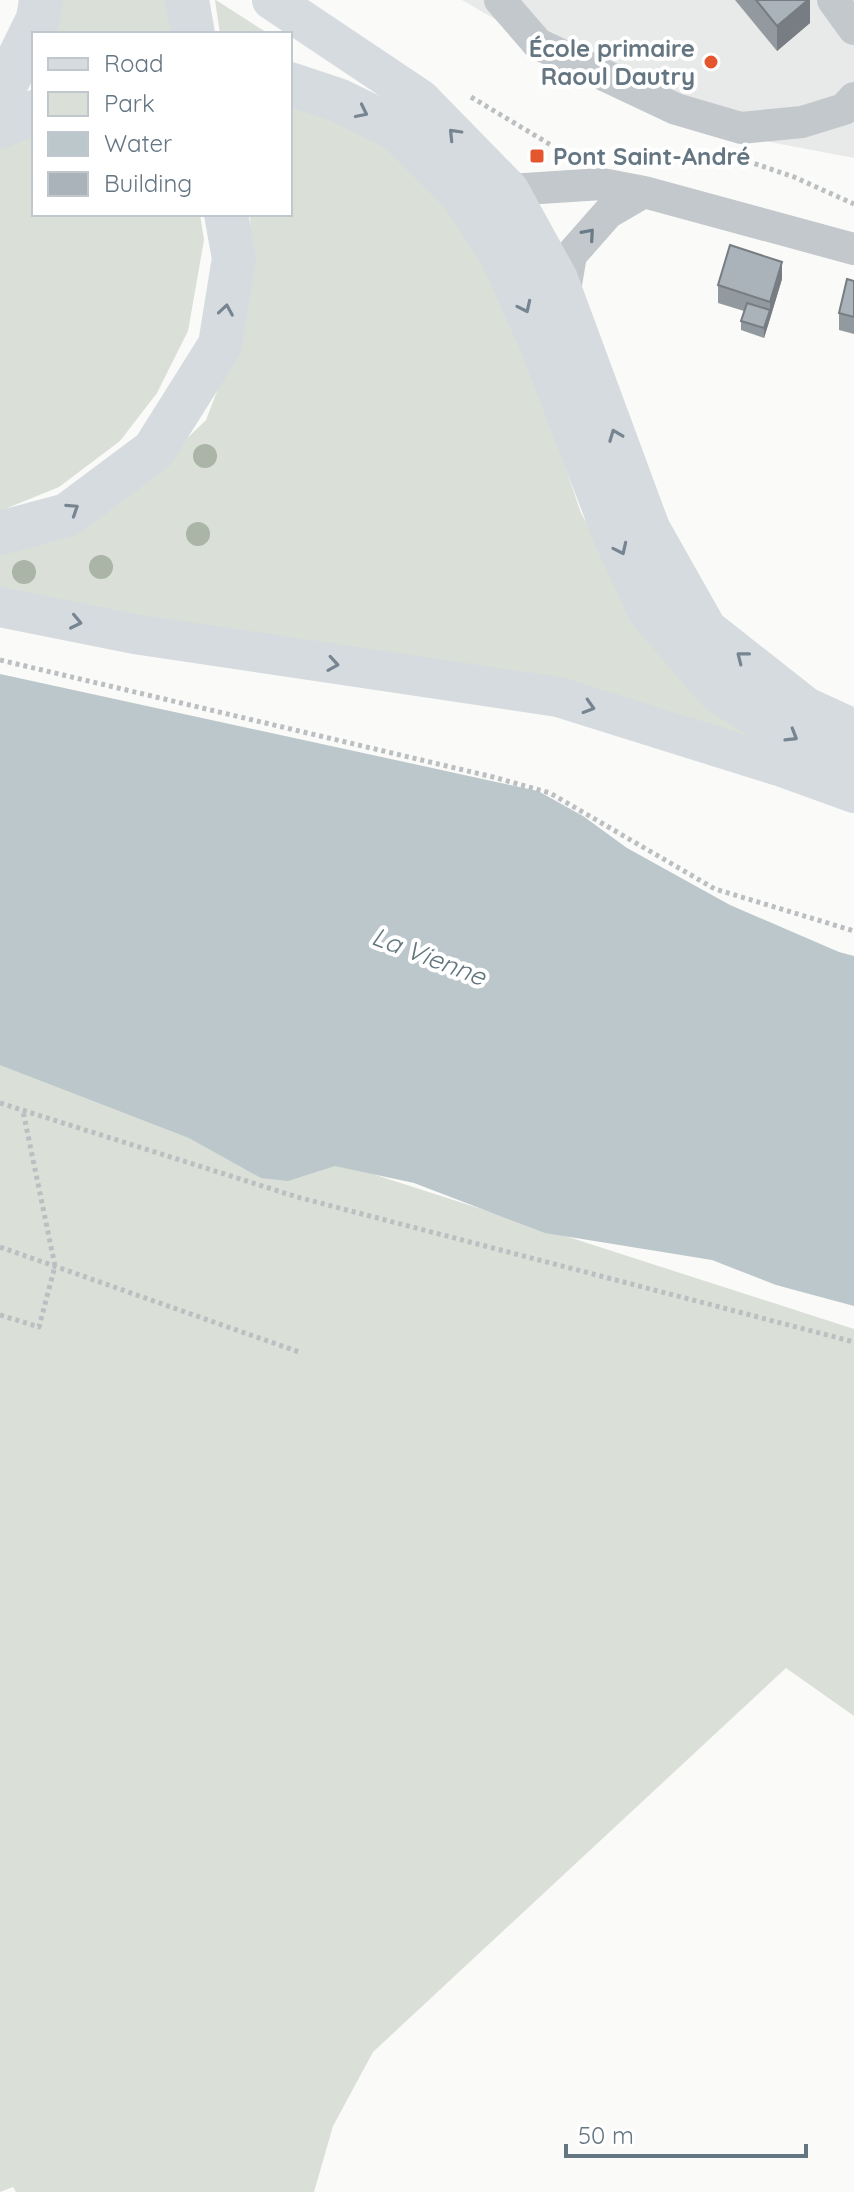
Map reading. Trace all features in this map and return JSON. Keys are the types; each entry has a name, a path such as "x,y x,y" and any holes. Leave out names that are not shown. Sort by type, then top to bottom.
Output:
{"highway":[{"path":"0,87 8,80 38,19 41,0"},
{"path":"187,0 193,32"},
{"path":"292,85 338,100 397,129 463,195 502,256 540,340 615,536 650,611 720,692 854,774"},
{"path":"0,127 32,113"},
{"path":"0,533 67,515 154,450 220,345 234,258 226,216"}],"main road":[{"path":"272,0 420,99 509,190 558,279 650,528 707,629 806,707 854,729"},
{"path":"0,607 134,634 558,697 782,767 854,793"}],"street":[{"path":"500,0 538,44 676,109 741,128 802,122 844,109 854,98"},
{"path":"833,0 854,29"},
{"path":"509,190 602,184 644,192 854,249"},
{"path":"564,296 571,255 608,213 644,192"}],"path":[{"path":"711,119 716,145 735,157 794,177 854,204"},
{"path":"0,660 550,793 715,889 854,931"},
{"path":"0,1103 297,1197 854,1342"},
{"path":"0,1315 39,1327 55,1266 22,1110"},
{"path":"0,1247 302,1353"}],"shaded area":[{"name":"École primaire Raoul Dautry","path":"462,0 854,0 854,158 675,124"}],"green space":[{"path":"62,0 166,0 173,32 54,32"},
{"path":"215,0 266,32 220,32"},
{"path":"292,106 320,114 388,148 443,202 483,260 528,357 581,513 657,649 841,780 201,630 0,593 0,551 128,496 206,420 239,334 251,252 250,216 292,216"},
{"path":"32,132 32,216 200,216 204,240 188,331 157,393 120,441 59,487 0,511 0,148"},
{"path":"0,1054 854,1329 854,1716 786,1668 373,2052 333,2126 314,2192 16,2192 13,2187 0,2192"}],"water":[{"name":"La Vienne","path":"0,674 538,791 583,816 627,848 730,905 854,956 854,1306 776,1285 712,1260 545,1233 414,1183 335,1166 288,1181 261,1178 189,1138 0,1065"}],"building":[{"path":"756,0 808,0 777,26"},
{"path":"730,245 782,262 770,302 718,285"},
{"path":"847,279 854,281 854,317 839,313"},
{"path":"747,303 770,310 764,328 741,321"}],"place":[{"name":"École primaire Raoul Dautry","path":"711,62"},
{"name":"Pont Saint-André","path":"537,156"}]}
